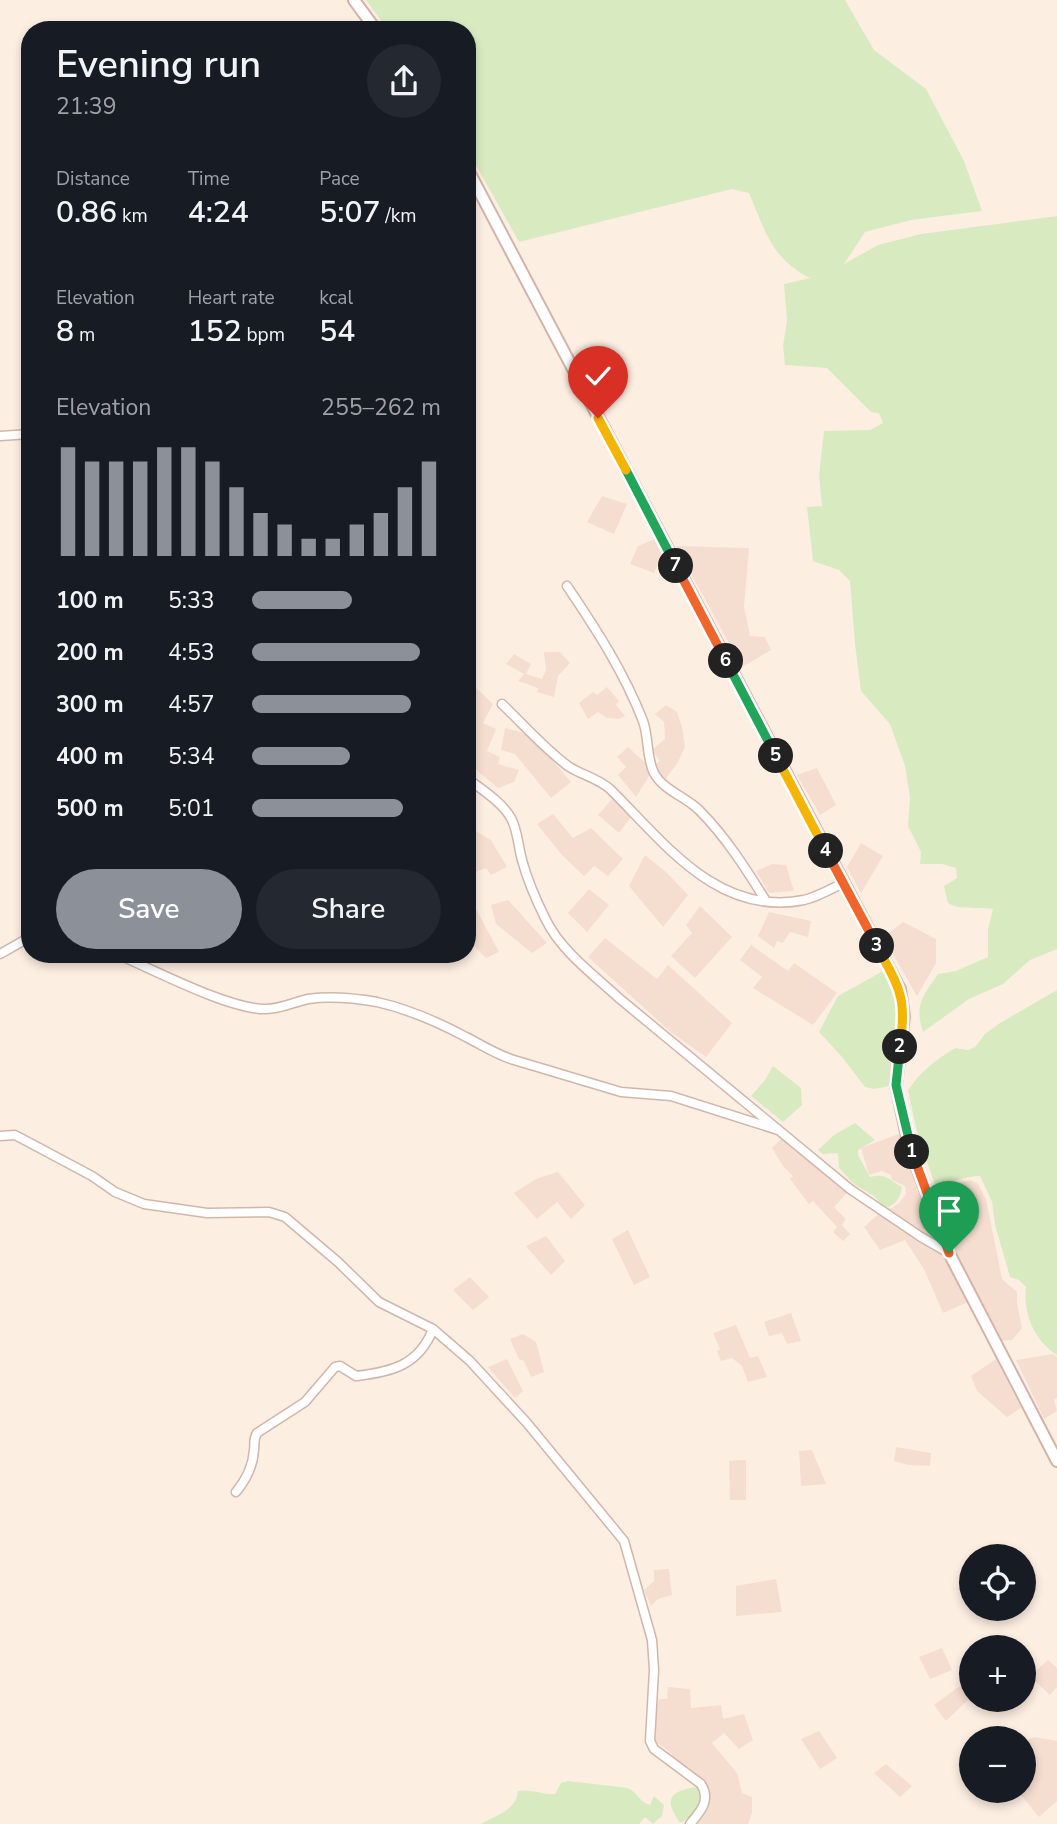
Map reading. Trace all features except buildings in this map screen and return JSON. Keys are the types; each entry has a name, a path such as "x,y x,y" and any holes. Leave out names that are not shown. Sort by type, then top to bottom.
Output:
{"main road":[{"path":"354,0 369,21"},
{"path":"476,185 900,989 904,1016 896,1085 909,1146 949,1253 1057,1461"}],"street":[{"path":"0,436 21,435"},
{"path":"567,586 621,670 644,724 654,773 659,780 699,810 734,851 766,901"},
{"path":"502,705 565,764 608,788 666,849 692,871 740,895 766,901 806,899 843,883"},
{"path":"476,785 511,818 516,829 522,861 546,920 560,941 620,999 849,1188 949,1253"},
{"path":"0,954 21,942"},
{"path":"138,963 190,986 255,1009 324,998 349,998 378,1003 415,1013 514,1060 621,1092 671,1096 778,1130"},
{"path":"0,1136 15,1136 32,1144 92,1176 115,1192 144,1204 207,1213 269,1212 285,1217 338,1262 379,1302 433,1329 470,1361 527,1423 624,1541 652,1640 654,1670 649,1741 654,1749 701,1784 705,1792 703,1807 690,1824"},
{"path":"236,1492 251,1466 257,1433 305,1402 335,1367 340,1366 356,1376 391,1370 417,1354 428,1341 433,1329"}],"shaded area":[{"path":"602,496 627,504 614,534 587,522"},
{"path":"655,539 663,551 654,573 630,564 638,546"},
{"path":"676,546 749,548 744,607 750,636 765,637 771,650 742,667"},
{"path":"544,652 560,652 570,663 558,676 554,697 537,692 538,688 518,681 524,674 506,664 514,654 531,664 526,674 542,679 546,670"},
{"path":"607,687 619,701 616,705 625,716 619,719 607,718 598,712 588,719 579,703 593,692 597,695"},
{"path":"476,688 493,704 483,723 496,729 487,751 500,757 498,764 519,770 514,782 498,788 476,770"},
{"path":"666,705 677,712 685,747 664,781 655,772 654,766 660,761 652,750 665,739 664,722 655,714"},
{"path":"505,728 531,735 571,782 551,798 515,754 501,750"},
{"path":"628,747 653,770 636,797 618,775 626,767 617,757"},
{"path":"817,768 836,805 820,815 797,775"},
{"path":"612,799 631,817 619,833 598,815"},
{"path":"553,814 573,838 591,828 623,859 608,876 594,866 584,876 562,855 537,824"},
{"path":"476,831 491,840 507,867 491,875 486,868 476,872"},
{"path":"861,843 883,856 861,893 847,867"},
{"path":"645,855 688,895 663,927 629,886"},
{"path":"772,864 786,865 794,891 769,893 756,871"},
{"path":"589,889 609,905 587,932 568,913"},
{"path":"508,900 547,943 532,953 496,924 491,905"},
{"path":"700,906 732,937 695,978 671,956 692,933 686,925"},
{"path":"476,909 499,952 486,958 476,948"},
{"path":"769,912 811,921 808,937 790,932 783,943 777,941 774,948 758,936"},
{"path":"903,922 936,939 936,963 917,996 883,937"},
{"path":"605,938 657,979 668,965 732,1023 706,1057 672,1033 588,957"},
{"path":"751,945 788,971 794,963 837,993 813,1025 753,988 762,977 740,960"},
{"path":"912,1129 933,1189 971,1180 978,1184 986,1199 1002,1279 1017,1292 1022,1328 1012,1340 1001,1341 993,1346 968,1302 943,1313 924,1269 905,1240 880,1250 864,1227 884,1209 899,1203 906,1194 905,1186 892,1180 891,1175 882,1171 869,1175 861,1148"},
{"path":"784,1136 849,1191 834,1207 846,1219 842,1225 850,1234 843,1241 833,1232 837,1227 813,1201 809,1204 772,1148"},
{"path":"558,1172 585,1205 571,1219 557,1202 537,1219 514,1193 536,1179"},
{"path":"628,1230 650,1277 634,1285 612,1239"},
{"path":"546,1236 565,1261 551,1275 526,1246"},
{"path":"470,1277 489,1297 473,1310 453,1290"},
{"path":"791,1313 801,1341 787,1344 782,1333 769,1336 764,1322"},
{"path":"736,1325 750,1358 758,1356 767,1377 748,1382 742,1366 732,1358 721,1361 717,1351 720,1349 713,1333"},
{"path":"523,1334 536,1342 544,1372 531,1377 510,1339"},
{"path":"1053,1354 1057,1357 1057,1398 1054,1400 1057,1411 1044,1419 1016,1360"},
{"path":"507,1359 523,1391 515,1398 488,1367"},
{"path":"996,1359 1021,1408 1007,1417 977,1391 971,1376"},
{"path":"896,1447 931,1453 930,1466 894,1461"},
{"path":"812,1450 826,1484 801,1486 799,1451"},
{"path":"746,1460 746,1500 730,1500 729,1461"},
{"path":"669,1569 672,1595 658,1599 651,1606 644,1590 654,1581 654,1570"},
{"path":"776,1579 782,1612 736,1616 736,1586"},
{"path":"942,1648 952,1670 930,1679 919,1657"},
{"path":"1048,1660 1057,1668 1057,1687 1050,1695 1036,1682 1036,1671"},
{"path":"959,1686 959,1709 946,1721 934,1705"},
{"path":"668,1687 690,1689 691,1708 721,1705 723,1719 744,1714 753,1740 739,1749 724,1733 712,1743 737,1773 742,1793 752,1797 752,1813 748,1824 695,1824 709,1802 706,1790 667,1750 653,1740 659,1699 667,1699"},
{"path":"819,1731 837,1758 820,1769 801,1739"},
{"path":"1036,1737 1057,1741 1057,1801 1039,1817 1028,1803 1036,1803"},
{"path":"886,1764 912,1786 900,1797 874,1773"}],"green space":[{"path":"366,0 845,0 874,50 926,89 964,161 982,211 911,220 865,232 844,264 878,245 921,234 1057,216 1057,949 1030,960 1003,984 969,999 923,1032 920,1007 924,995 938,974 956,971 988,957 988,929 993,909 958,907 948,903 944,886 957,878 956,868 942,864 920,864 921,852 908,826 910,797 905,766 890,724 861,691 850,581 839,570 813,561 807,507 822,506 819,476 824,431 870,430 883,423 879,413 871,412 827,368 785,365 783,346 787,321 784,284 810,278 778,253 765,232 749,193 732,189 519,242 476,165 476,21 381,21"},
{"path":"885,970 901,1007 890,1086 874,1089 865,1087 819,1032 838,996"},
{"path":"1057,990 1057,1355 1042,1342 1032,1326 1026,1307 1026,1287 1019,1280 1010,1277 995,1225 992,1202 980,1176 935,1185 918,1136 908,1091 923,1072 941,1057 955,1048 968,1050 975,1047 985,1034 1000,1023"},
{"path":"773,1066 801,1088 802,1105 783,1122 751,1096"},
{"path":"855,1123 875,1140 858,1150 870,1177 883,1176 902,1187 897,1200 889,1207 885,1208 874,1196 854,1184 839,1168 838,1153 823,1154 818,1150 834,1135"},
{"path":"568,1781 628,1788 650,1805 654,1796 664,1805 662,1816 653,1824 645,1817 639,1824 481,1824 509,1808 518,1791 555,1794 561,1783"},
{"path":"697,1787 697,1808 690,1817 680,1823 672,1808 672,1798 680,1791"}],"route":[{"path":"598,418 900,989 904,1016 896,1085 898,1101 909,1146 949,1253"}]}
